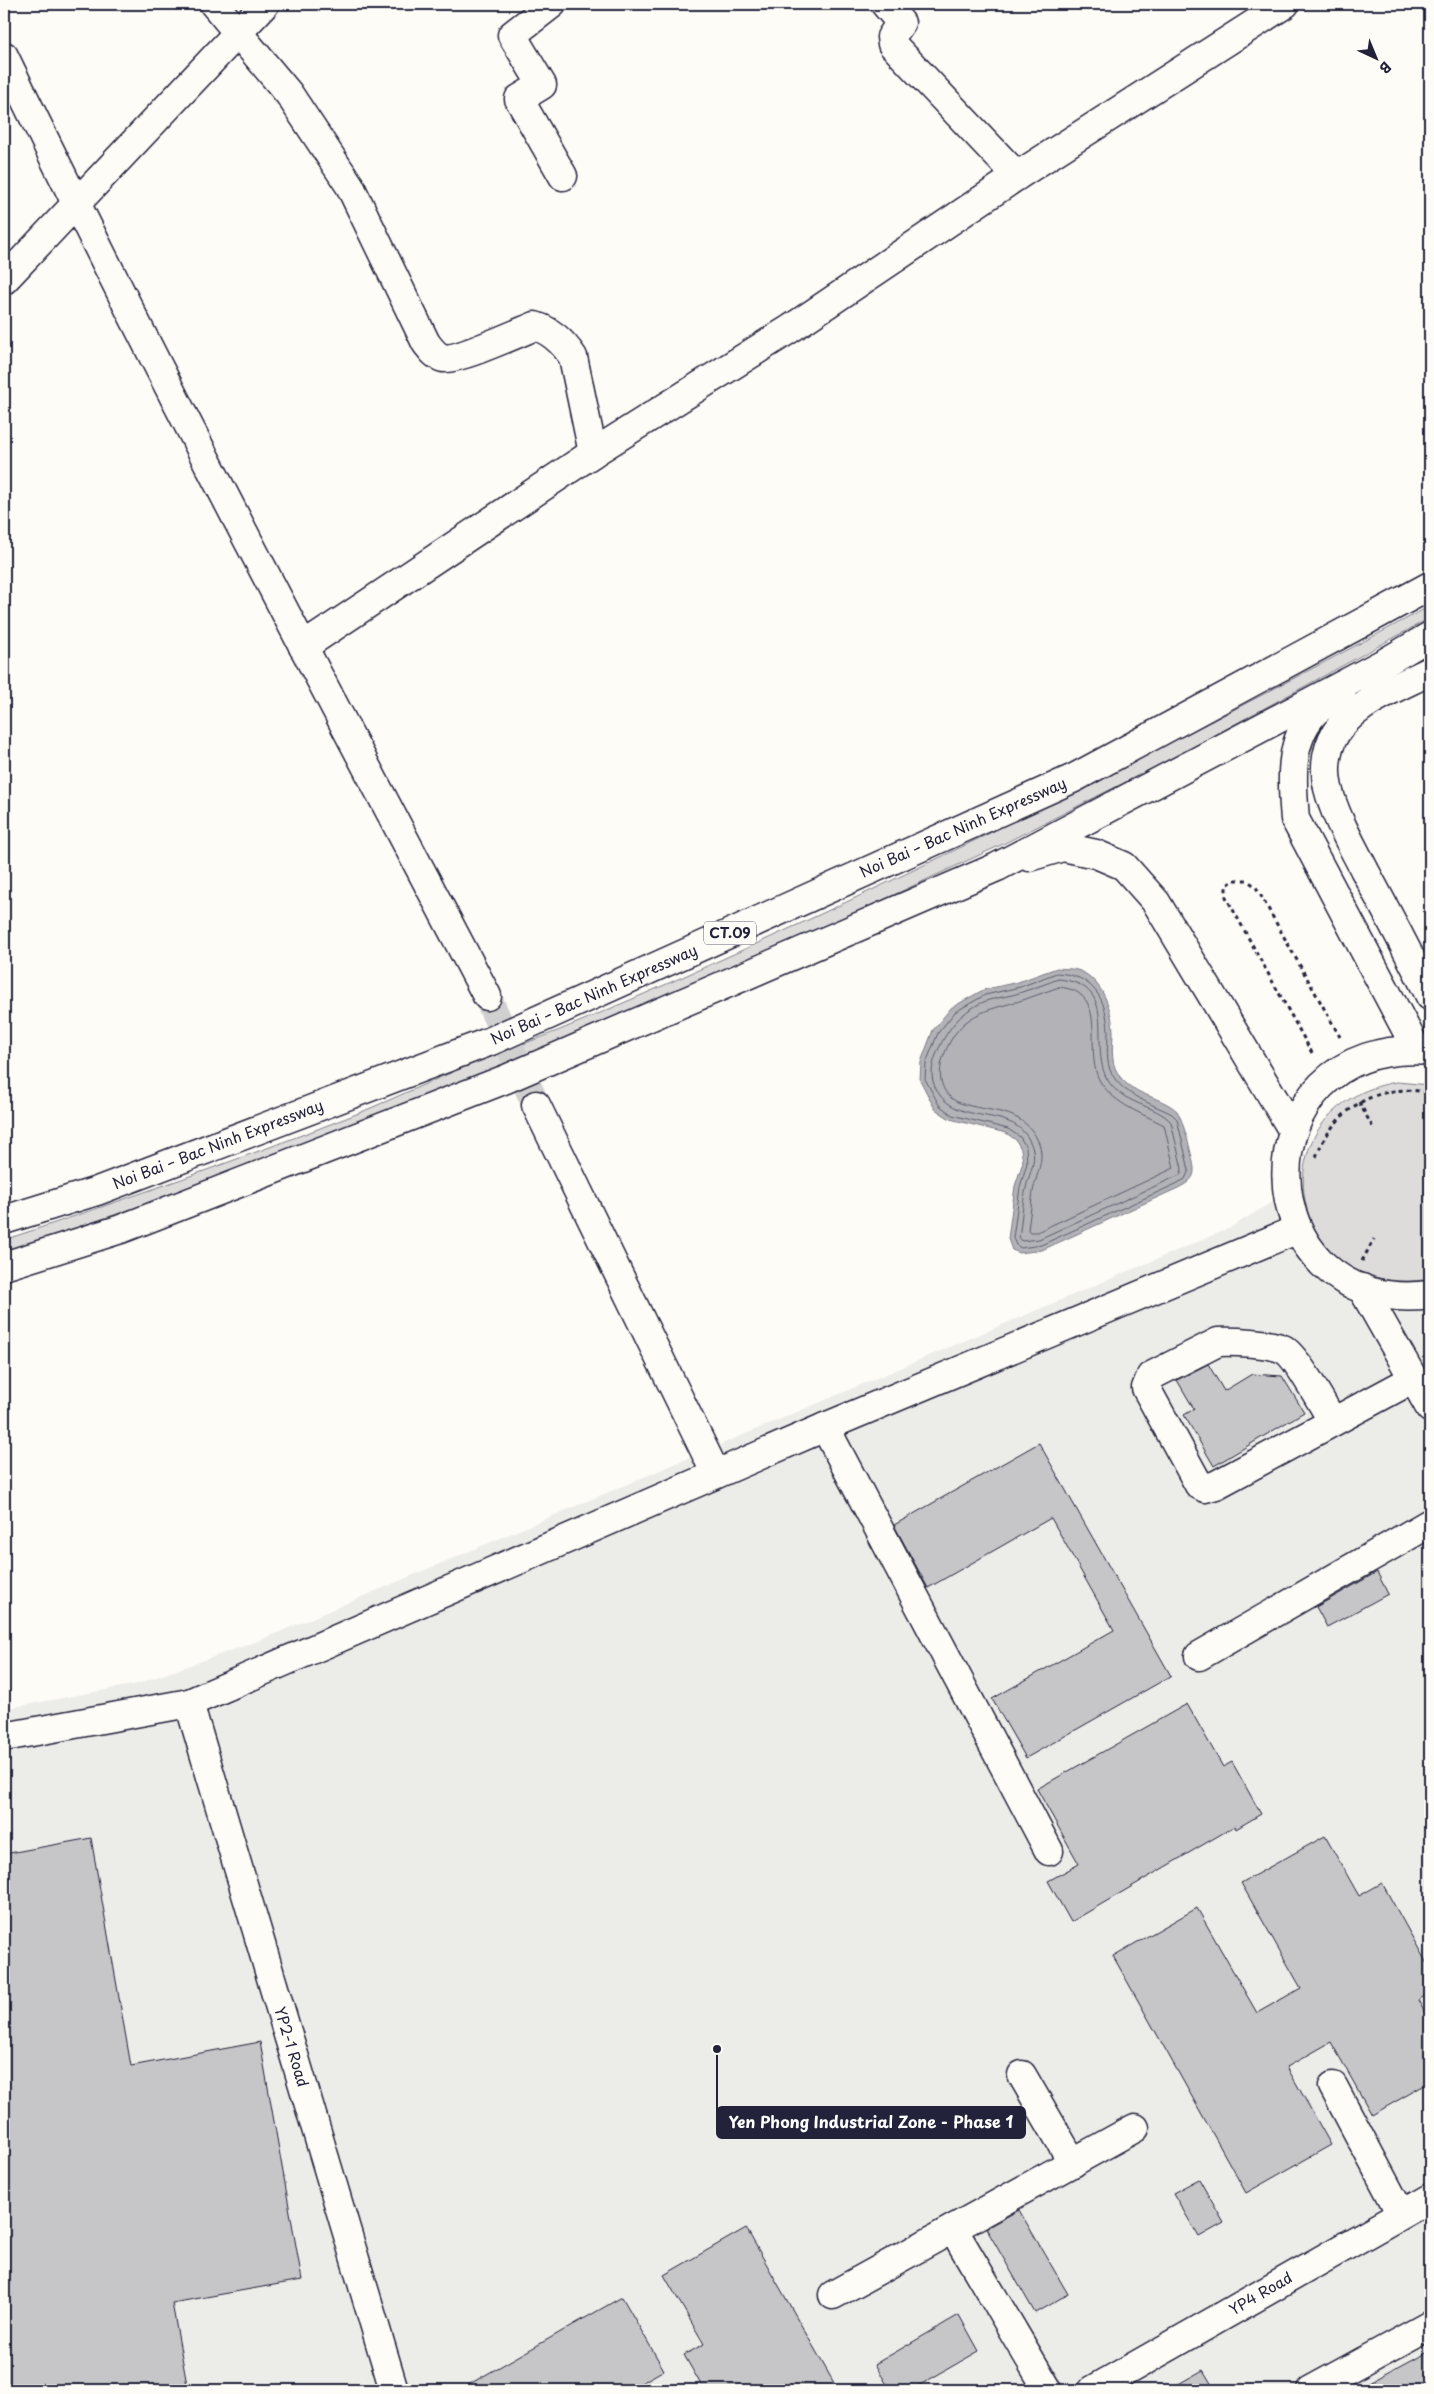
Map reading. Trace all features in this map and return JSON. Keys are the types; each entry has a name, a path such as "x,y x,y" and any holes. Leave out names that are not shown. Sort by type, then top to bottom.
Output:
{"main road":[{"path":"214,4 289,94 350,186 426,343 435,354 444,358 458,356 535,326 546,329 566,346 573,357 593,453"},
{"path":"4,280 265,4"},
{"path":"552,4 512,34 542,85 519,99 563,176"},
{"path":"885,4 901,23 890,37 892,44 1017,176"},
{"path":"304,647 593,453 790,330 1017,176 1285,4"},
{"path":"4,56 76,204 304,647 488,996"},
{"name":"Noi Bai – Bac Ninh Expressway","path":"4,1220 97,1191 491,1042 1074,778 1430,586"},
{"path":"4,1266 121,1229 506,1079 997,867 1384,664 1430,636"},
{"path":"1384,664 1313,714 1297,744 1292,778 1295,819 1424,1051 1394,1051 1376,1054 1343,1068 1316,1092 1305,1107 1293,1131 1286,1158 1286,1187 1288,1202 1298,1229 1311,1250 1327,1268 1363,1273 1398,1297 1430,1296"},
{"path":"1430,671 1370,702 1351,716 1340,727 1332,740 1327,754 1328,788 1345,832 1430,996"},
{"path":"997,867 1063,847 1096,854 1124,866 1156,902 1293,1131"},
{"path":"536,1105 716,1474"},
{"path":"4,1736 189,1703 825,1427 1298,1229"},
{"path":"1363,1273 1413,1379 1430,1408"},
{"path":"1333,1422 1293,1358 1284,1349 1228,1341 1218,1342 1151,1376 1146,1384 1146,1388 1199,1485 1205,1488 1216,1484 1333,1422 1413,1379"},
{"path":"825,1427 1049,1851"},
{"path":"1199,1656 1430,1523"},
{"name":"YP2-1 Road","path":"189,1703 394,2390"},
{"path":"1022,2075 1073,2163"},
{"path":"1333,2086 1401,2214"},
{"path":"833,2295 1135,2128"},
{"name":"YP4 Road","path":"1093,2390 1430,2198"},
{"path":"954,2228 1048,2390"},
{"path":"1311,2390 1430,2325"}],"path":[{"path":"1312,1052 1226,897 1226,886 1234,880 1247,880 1256,887 1340,1037"},
{"path":"1315,1163 1328,1132 1345,1112 1359,1102 1393,1090 1413,1090 1430,1093"},
{"path":"1359,1102 1373,1128"},
{"path":"1363,1273 1374,1239"},
{"path":"1355,1261 1363,1273"}],"shaded area":[{"path":"1430,606 1430,618 1173,758 1001,845 702,984 625,1017 206,1184 4,1252 4,1240 182,1179 359,1113 467,1066 576,1024 805,922 1120,768"},
{"path":"1397,1082 1430,1085 1430,1279 1381,1278 1343,1262 1318,1234 1305,1198 1305,1161 1321,1126 1351,1098"},
{"path":"1430,1104 1430,2390 4,2390 4,1709 137,1684 258,1641 1230,1228"}],"water":[{"path":"1057,968 1080,971 1088,975 1100,988 1111,1014 1113,1057 1117,1072 1129,1086 1177,1111 1187,1139 1194,1173 1189,1181 1178,1188 1042,1250 1020,1253 1012,1250 1008,1239 1015,1186 1023,1162 1021,1149 1016,1140 1006,1133 950,1119 935,1109 920,1080 921,1062 933,1030 951,1008 983,990 1018,982"}],"building":[{"path":"1208,1364 1224,1391 1252,1374 1282,1376 1304,1412 1214,1466 1184,1415 1194,1409 1177,1380"},
{"path":"1039,1443 1171,1676 1026,1758 992,1699 1114,1630 1051,1518 928,1588 894,1525"},
{"path":"1377,1572 1388,1594 1327,1627 1316,1607"},
{"path":"1187,1704 1223,1767 1232,1762 1261,1814 1236,1829 1235,1826 1071,1922 1048,1881 1079,1864 1037,1789"},
{"path":"1325,1836 1359,1896 1382,1883 1430,1969 1430,1993 1418,2000 1430,2022 1430,2082 1372,2115 1331,2042 1287,2067 1331,2145 1246,2193 1113,1956 1197,1908 1257,2013 1301,1988 1241,1883"},
{"path":"91,1838 131,2066 260,2042 302,2280 172,2303 188,2390 4,2390 4,1854"},
{"path":"1199,2179 1224,2223 1199,2237 1173,2193"},
{"path":"1019,2210 1068,2294 1035,2313 986,2228"},
{"path":"746,2228 838,2390 704,2390 684,2355 704,2344 664,2275"},
{"path":"622,2297 664,2370 629,2390 459,2390"},
{"path":"959,2315 979,2351 911,2390 890,2390 875,2364"},
{"path":"1430,2350 1430,2390 1356,2390"},
{"path":"1203,2370 1215,2390 1168,2390"}],"tunnel":[{"path":"487,996 536,1105"}],"place":[{"name":"Yen Phong Industrial Zone - Phase 1","path":"717,2049"}]}
